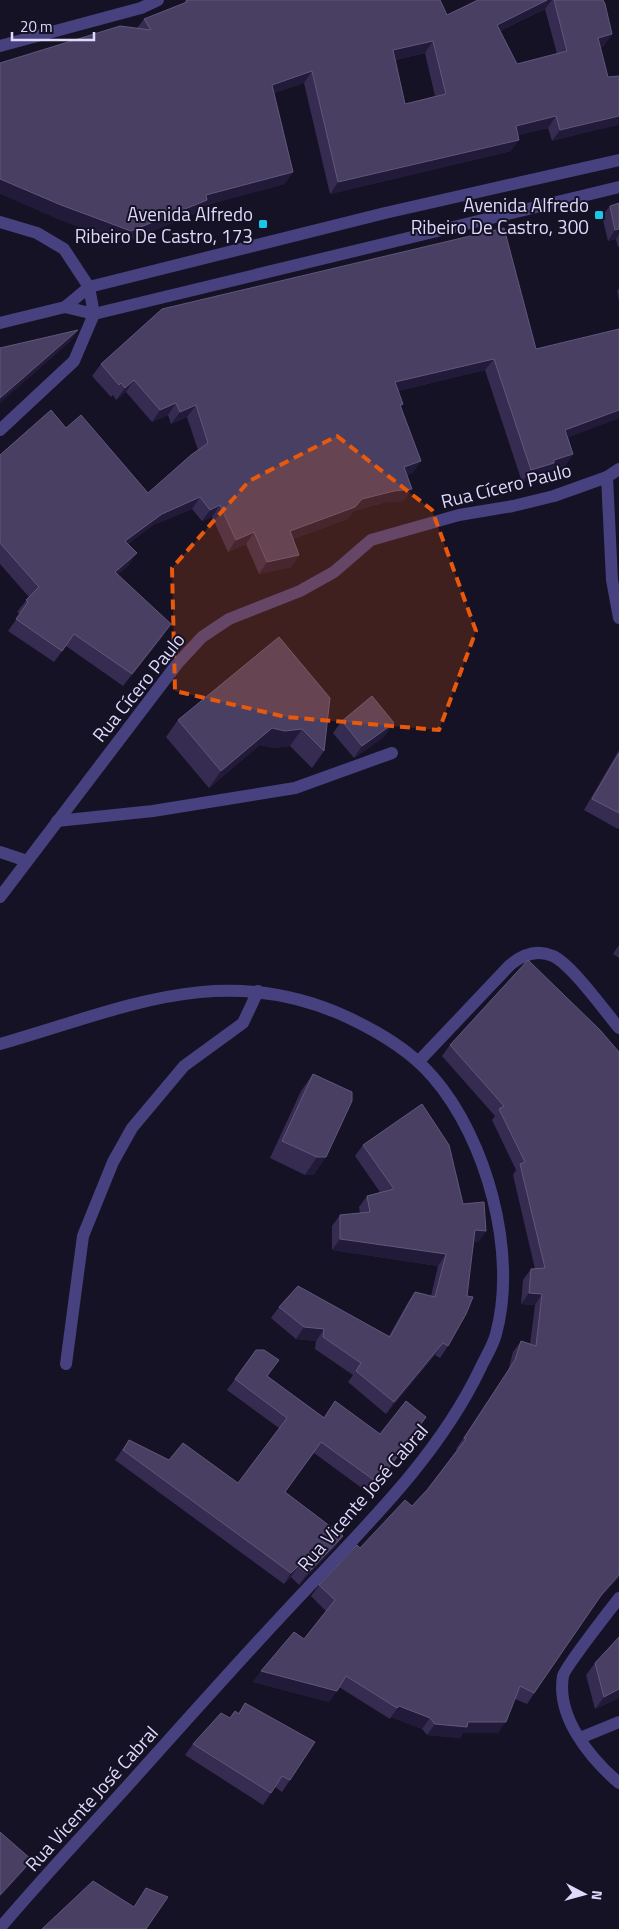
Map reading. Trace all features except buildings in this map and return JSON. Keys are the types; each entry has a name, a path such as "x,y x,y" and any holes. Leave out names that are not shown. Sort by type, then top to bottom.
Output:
{"street":[{"path":"0,46 158,0"},
{"path":"0,323 65,307 89,287 385,213 619,160"},
{"path":"65,307 94,314 619,188"},
{"path":"0,222 37,233 64,249 89,287 94,314 74,361 0,430"},
{"name":"Rua Cícero Paulo","path":"0,897 177,664 202,638 229,619 300,591 334,572 371,540 460,515 513,506 554,496 607,477 619,469"},
{"path":"607,477 619,618"},
{"path":"57,821 153,811 295,788 392,754"},
{"path":"0,852 27,860"},
{"path":"419,1061 510,965 522,956 538,953 553,956 565,965 619,1028"},
{"name":"Rua Vicente José Cabral","path":"0,1044 56,1028 124,1005 170,994 219,990 258,991 286,996 332,1010 374,1030 419,1061 451,1098 475,1141 493,1198 504,1275 496,1336 471,1388 437,1442 385,1505 283,1614 0,1928"},
{"path":"66,1364 83,1236 113,1162 132,1128 184,1066 243,1023 258,991"},
{"path":"619,1598 563,1674 563,1706 580,1738 602,1768 619,1783"},
{"path":"580,1738 619,1722"}],"highlighted area":[{"path":"337,436 432,510 476,631 439,730 286,717 175,691 172,568 249,481"}],"place":[{"name":"Avenida Alfredo Ribeiro De Castro, 300","path":"599,215"},
{"name":"Avenida Alfredo Ribeiro De Castro, 173","path":"263,224"}]}
